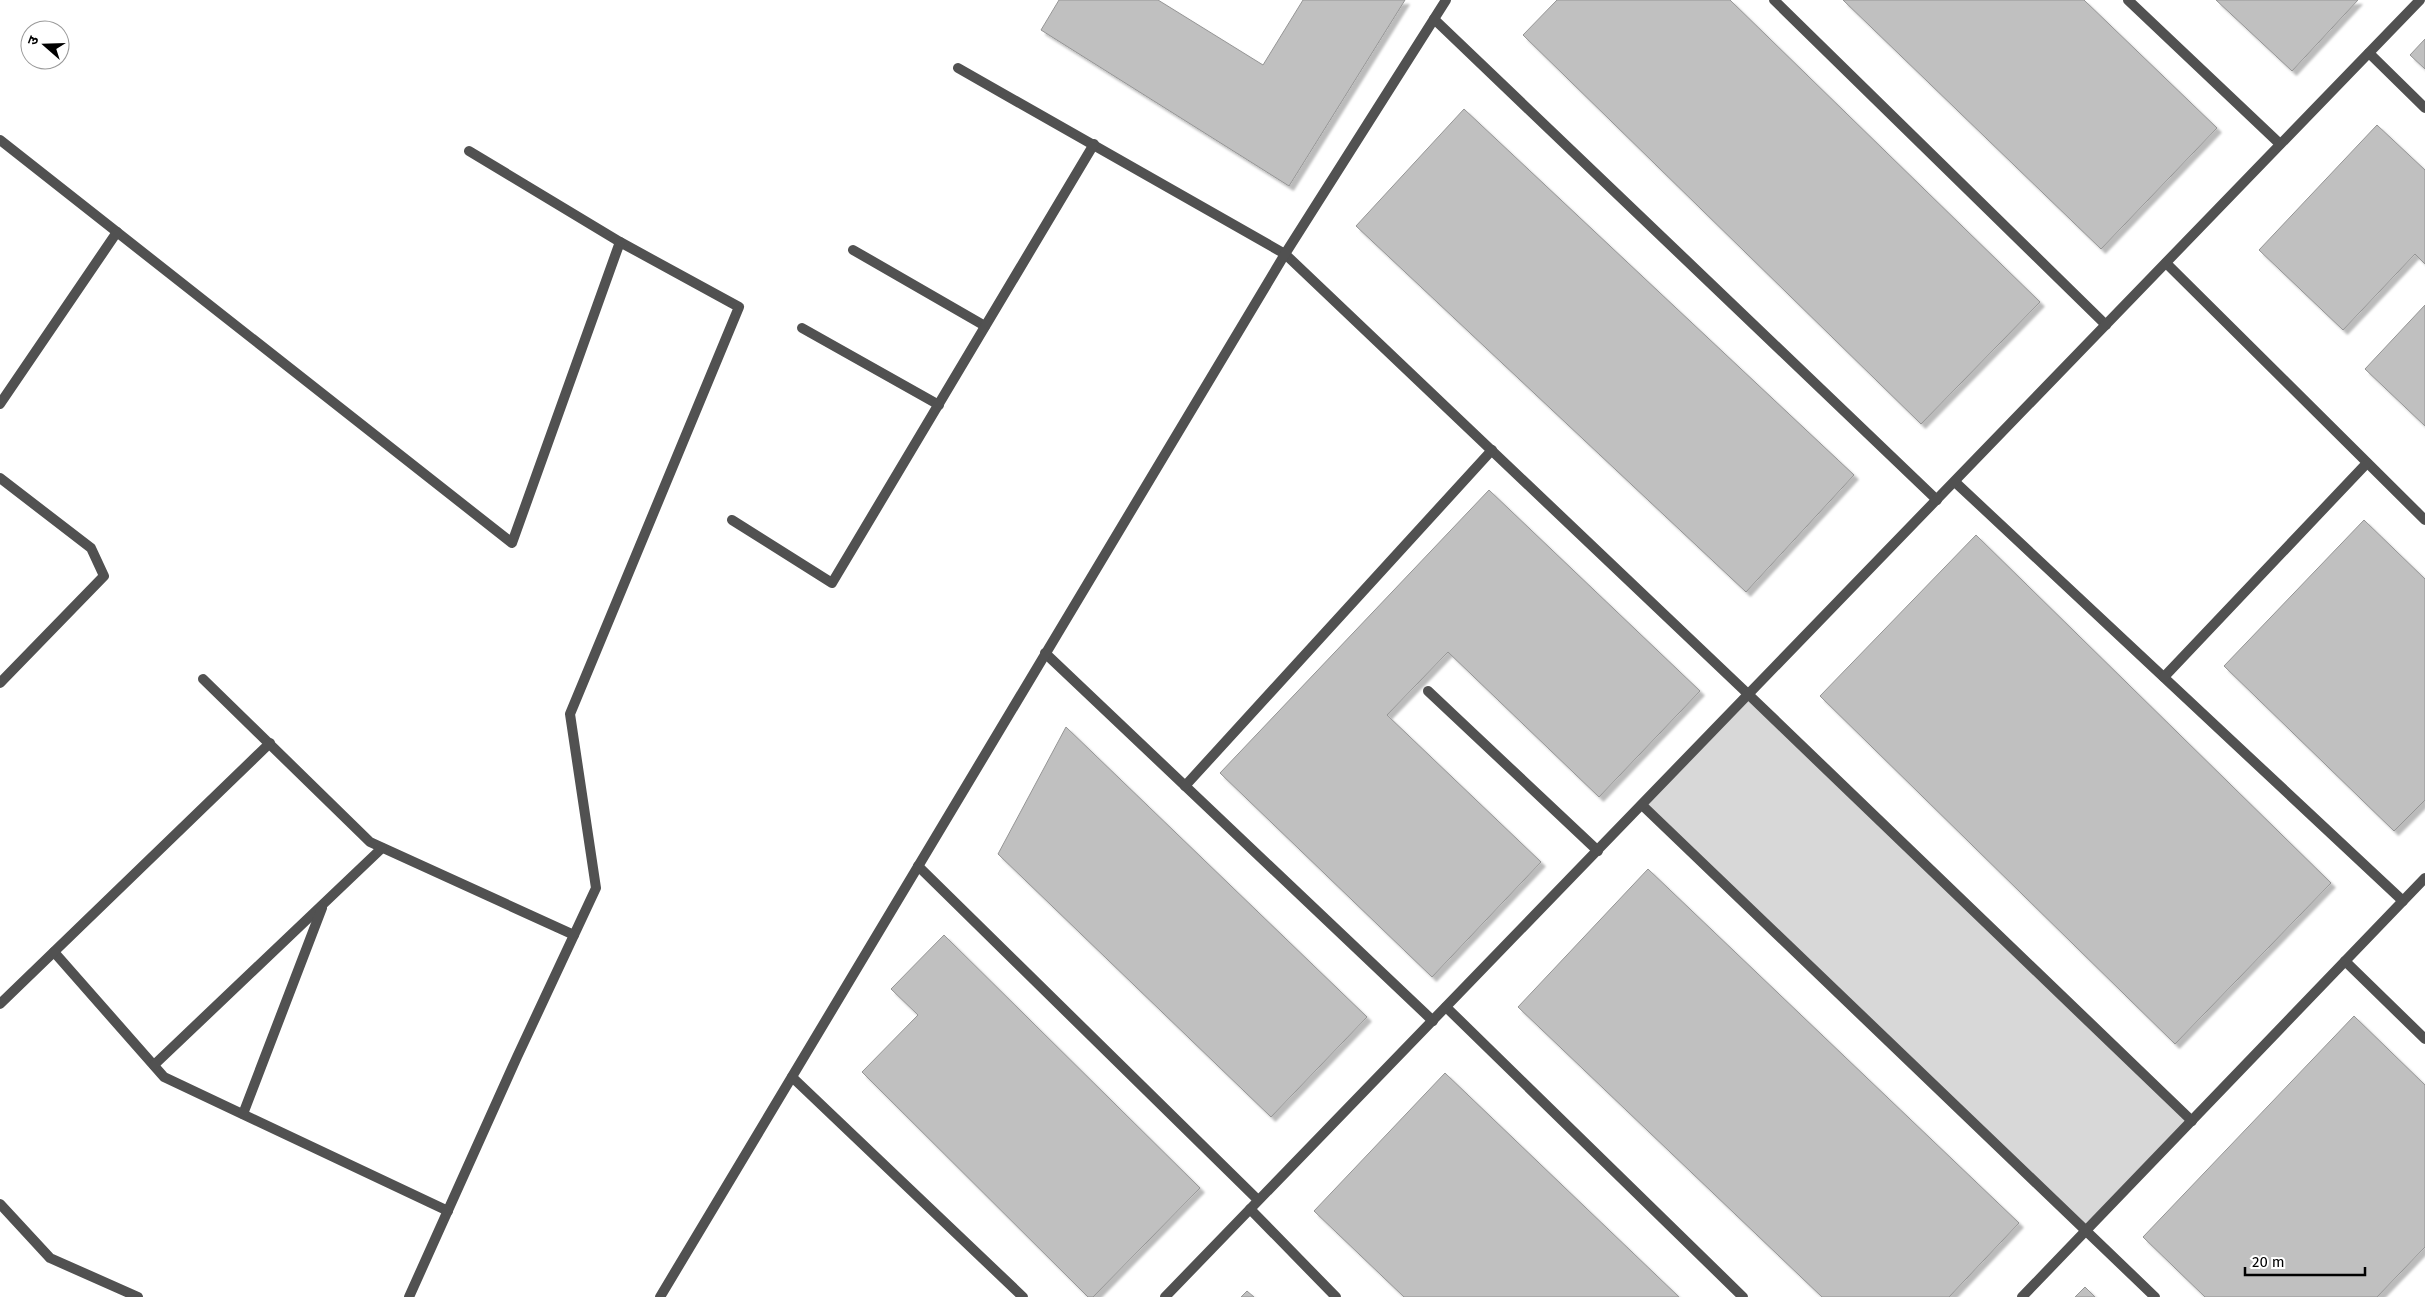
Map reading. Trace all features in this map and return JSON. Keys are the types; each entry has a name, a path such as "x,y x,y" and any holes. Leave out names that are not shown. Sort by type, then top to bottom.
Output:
{"street":[{"path":"660,1297 1285,254 1446,0"},
{"path":"1774,0 2106,325"},
{"path":"2128,0 2280,144"},
{"path":"1165,1297 2420,0"},
{"path":"1434,18 1937,500"},
{"path":"2369,53 2425,108"},
{"path":"958,68 1285,254 1749,694 2192,1121"},
{"path":"0,140 512,543 620,242"},
{"path":"732,520 832,583 1094,144"},
{"path":"409,1297 596,888 570,714 739,307 620,242 469,150"},
{"path":"0,404 117,232"},
{"path":"853,250 985,326"},
{"path":"2166,263 2425,520"},
{"path":"802,328 939,405"},
{"path":"1185,786 1492,450"},
{"path":"2164,677 2367,462"},
{"path":"0,478 91,548 104,576 0,683"},
{"path":"1955,482 2403,901"},
{"path":"1045,653 1433,1021"},
{"path":"202,679 370,842 574,934"},
{"path":"1428,691 1598,851"},
{"path":"0,1004 270,743"},
{"path":"1642,805 2156,1297"},
{"path":"154,1065 382,848"},
{"path":"918,866 1258,1200"},
{"path":"2022,1297 2425,878"},
{"path":"243,1114 324,904"},
{"path":"54,952 164,1077 448,1211"},
{"path":"2345,961 2425,1039"},
{"path":"1446,1007 1743,1297"},
{"path":"792,1077 1023,1297"},
{"path":"0,1204 50,1258 138,1297"},
{"path":"1250,1209 1336,1297"}],"shaded area":[{"path":"1749,695 2192,1121 2087,1229 1642,805"}],"building":[{"path":"1059,0 1158,0 1263,65 1303,0 1405,0 1289,186 1041,30"},
{"path":"1557,0 1730,0 2040,302 1921,424 1523,35"},
{"path":"1843,0 2084,0 2217,128 2101,249"},
{"path":"2216,0 2358,0 2292,71"},
{"path":"2425,39 2425,69 2410,55"},
{"path":"1464,109 1854,475 1746,592 1356,226"},
{"path":"2377,125 2425,170 2425,264 2415,254 2343,330 2259,250"},
{"path":"2425,305 2425,426 2365,369"},
{"path":"1489,490 1700,691 1599,797 1448,652 1387,715 1541,862 1432,977 1220,773"},
{"path":"2364,520 2425,579 2425,800 2394,831 2224,666"},
{"path":"1976,535 2331,883 2175,1044 1820,696"},
{"path":"1066,727 1367,1017 1271,1117 998,854"},
{"path":"1648,869 2019,1223 1949,1297 1822,1297 1518,1007"},
{"path":"944,935 1200,1188 1093,1297 1088,1297 862,1072 918,1015 891,989"},
{"path":"2354,1016 2425,1085 2425,1247 2377,1297 2205,1297 2143,1237"},
{"path":"1445,1073 1679,1297 1404,1297 1314,1211"},
{"path":"2085,1287 2095,1297 2075,1297"},
{"path":"1247,1291 1254,1297 1241,1297"}]}
